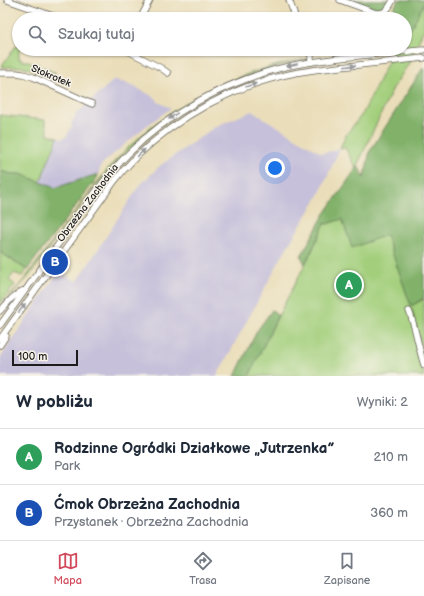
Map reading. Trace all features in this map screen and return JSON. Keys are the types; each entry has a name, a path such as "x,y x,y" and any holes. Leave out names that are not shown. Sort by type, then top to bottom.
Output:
{"street":[{"path":"7,0 42,12"},
{"path":"144,12 150,0"},
{"path":"289,0 293,12"},
{"path":"340,0 373,12"},
{"path":"384,12 393,0"},
{"name":"Obrzeżna Zachodnia","path":"412,51 424,50"},
{"path":"138,56 168,73"},
{"path":"311,56 311,62"},
{"name":"Obrzeżna Zachodnia","path":"0,326 98,188 128,154 154,131 184,109 200,100 228,86 249,78 277,69 311,62 361,56"},
{"name":"Obrzeżna Zachodnia","path":"0,339 114,182 133,160 146,148 187,116 232,93 262,82 295,73 424,58"},
{"name":"Stokrotek","path":"0,74 16,73 33,77 92,104"},
{"path":"0,311 12,298 26,289"},
{"path":"409,311 424,365"},
{"path":"0,346 13,321"}],"shaded area":[{"path":"115,79 145,92 157,99 158,102 171,108 145,127 102,164 98,174 55,188 40,182 58,137 63,139 66,137 76,114"},
{"path":"252,111 321,153 340,148 318,197 286,249 217,376 0,376 0,358 59,271 77,282 139,186 161,165 216,126"}],"green space":[{"path":"352,0 390,0 382,8 378,9"},
{"path":"398,0 424,0 424,3 412,26 412,12 394,12 394,8"},
{"path":"424,0 424,29 409,63 393,88 356,168 345,148 340,148 346,135 363,113 391,56 412,56 412,17"},
{"path":"12,51 12,56 19,56 19,59 22,61 29,61 32,64 38,64 42,68 48,68 50,71 55,72 55,76 23,67 1,67"},
{"path":"307,59 278,66 225,85 200,97 155,127 134,145 106,174 29,276 0,308 0,306 23,281 115,161 134,142 156,124 178,108 202,94 228,82 280,64"},
{"path":"423,68 424,298 411,306 386,235 352,248 342,219 327,224 325,223 305,264 301,256 324,215 358,166 364,178 370,151"},
{"path":"0,115 45,120 48,134 58,137 40,182 21,174 12,174 0,171"},
{"path":"0,171 12,174 21,174 55,188 98,174 97,178 27,270 0,252"},
{"path":"342,219 386,235 411,306 424,299 424,356 412,309 424,376 249,376 325,223 327,224"},
{"path":"0,252 27,270 22,276 14,273 9,280 15,285 0,303"},
{"path":"272,310 278,315 249,376 235,376 257,331"}],"place":[{"name":"Ćmok Obrzeżna Zachodnia","path":"55,262"},
{"name":"Rodzinne Ogródki Działkowe „Jutrzenka”","path":"349,285"}]}
